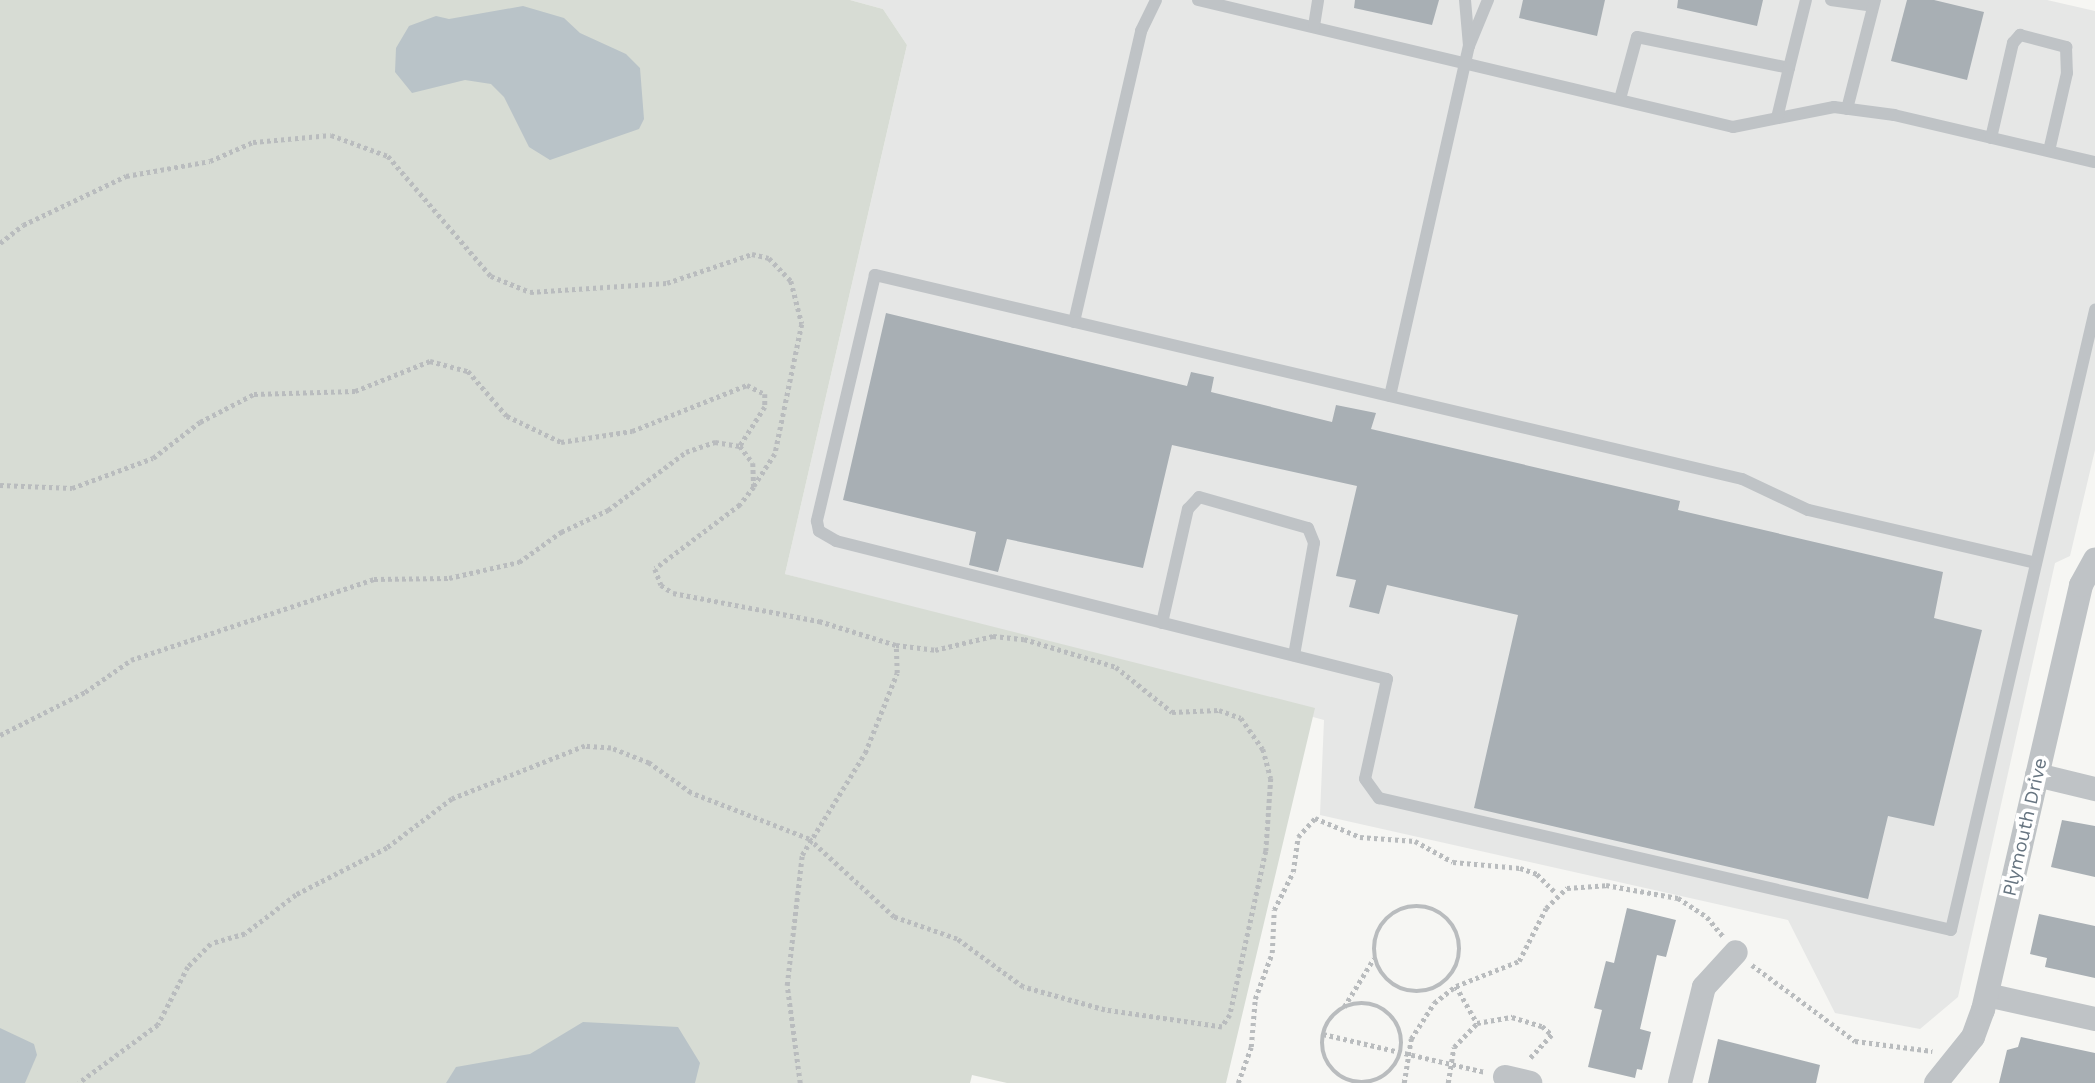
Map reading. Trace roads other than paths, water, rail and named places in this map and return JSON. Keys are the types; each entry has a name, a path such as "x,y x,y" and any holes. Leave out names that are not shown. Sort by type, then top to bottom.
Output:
{"street":[{"name":"Plymouth Drive","path":"1943,1075 1973,1037 1987,995 2081,585 2095,560"},
{"path":"2037,775 2095,789"},
{"path":"1680,1083 1704,987 1737,952"},
{"path":"1987,995 2095,1019"},
{"path":"1505,1077 1530,1083"}],"lane":[{"path":"1074,322 1141,31 1156,0"},
{"path":"1198,0 1466,61 1733,127 1847,109 2095,162"},
{"path":"1314,26 1318,0"},
{"path":"1465,0 1469,46"},
{"path":"1390,396 1469,46 1488,0"},
{"path":"1777,118 1806,0"},
{"path":"1832,0 1874,3 1847,109"},
{"path":"1991,138 2013,43 2020,35 2066,47 2067,73 2049,151"},
{"path":"1620,99 1637,37 1788,68"},
{"path":"2036,563 1808,510 1742,479 875,275 817,521 819,531 836,541 1387,679 1365,779 1379,798 1951,930 2095,310"},
{"path":"1162,623 1188,509 1199,497 1308,528 1314,543 1294,655"}]}
